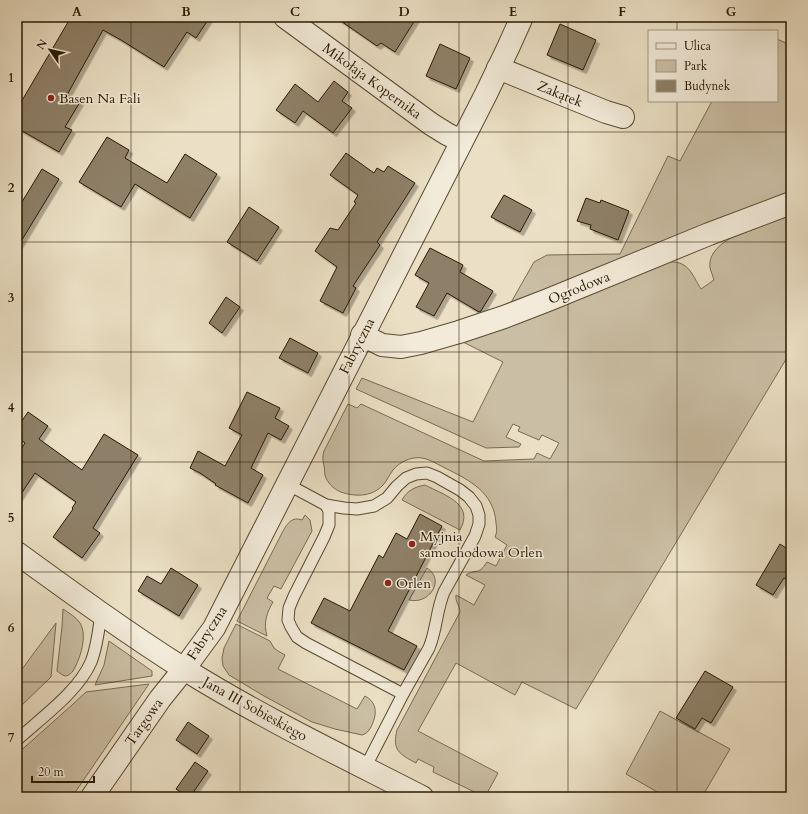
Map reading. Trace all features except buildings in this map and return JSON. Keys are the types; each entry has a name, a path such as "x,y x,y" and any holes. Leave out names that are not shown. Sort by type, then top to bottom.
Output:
{"street":[{"name":"Mikołaja Kopernika","path":"284,17 427,122 461,141"},
{"name":"Fabryczna","path":"184,669 214,628 498,68 522,17"},
{"name":"Zakątek","path":"498,68 606,112 623,117"},
{"name":"Ogrodowa","path":"362,335 382,345 401,347 422,344 541,303 709,234 791,203"},
{"name":"Jana III Sobieskiego","path":"17,553 101,614 184,669 265,716 422,797"},
{"name":"Targowa","path":"92,797 160,699 184,669"}],"lane":[{"path":"287,484 326,505 358,509 374,506 387,498 406,478 416,474 427,473 460,490 469,497 476,506 479,516 479,524 475,536 442,596 432,640 365,768"},
{"path":"326,505 329,511 328,525 324,537 294,596 289,608 288,620 297,636 306,643 403,694"},
{"path":"17,740 64,699 85,674 92,661 99,631 101,614"}],"green space":[{"path":"778,39 788,44 791,39 791,192 651,247 509,306 534,262 547,255 620,254 668,156 680,161 711,102 778,102"},
{"path":"791,214 791,351 576,709 522,682 515,695 456,663 418,731 498,773 485,797 433,772 434,767 418,759 416,763 405,757 396,747 395,742 397,730 460,612 456,595 474,605 485,585 466,575 481,569 487,562 496,566 507,545 495,537 497,529 494,512 491,503 479,488 463,477 430,460 422,458 408,459 395,468 379,489 365,495 355,495 338,491 329,483 326,478 324,468 324,451 348,404 357,408 361,404 484,461 534,459 537,453 550,459 559,443 542,435 539,440 518,431 520,427 513,424 506,437 521,444 519,447 486,448 356,389 362,378 473,422 503,362 461,341 670,262 676,262 686,266 701,289 714,280 710,268 711,258 723,243 731,238"},
{"path":"425,485 450,498 461,508 464,514 460,530 402,500 411,490"},
{"path":"305,515 310,520 312,531 281,589 274,586 267,598 273,602 266,618 265,627 267,636 237,621 288,523 295,519 302,520"},
{"path":"427,568 433,573 435,579 433,590 423,599 416,601 409,600"},
{"path":"63,609 80,623 83,634 82,647 78,660 73,671 69,675 65,676 57,671"},
{"path":"56,623 51,677 21,706 17,703 17,676"},
{"path":"236,624 270,641 274,648 285,655 278,669 357,709 365,696 369,699 374,706 375,714 373,723 369,730 362,735 312,722 229,675 223,666 222,658 224,648"},
{"path":"109,641 152,671 152,676 95,685 104,665"},
{"path":"149,684 72,797 17,797 17,754 86,692"},
{"path":"660,711 730,749 702,797 666,797 626,774"}],"place":[{"name":"Basen Na Fali","path":"51,98"},
{"name":"Myjnia samochodowa Orlen","path":"412,544"},
{"name":"Orlen","path":"388,583"}]}
